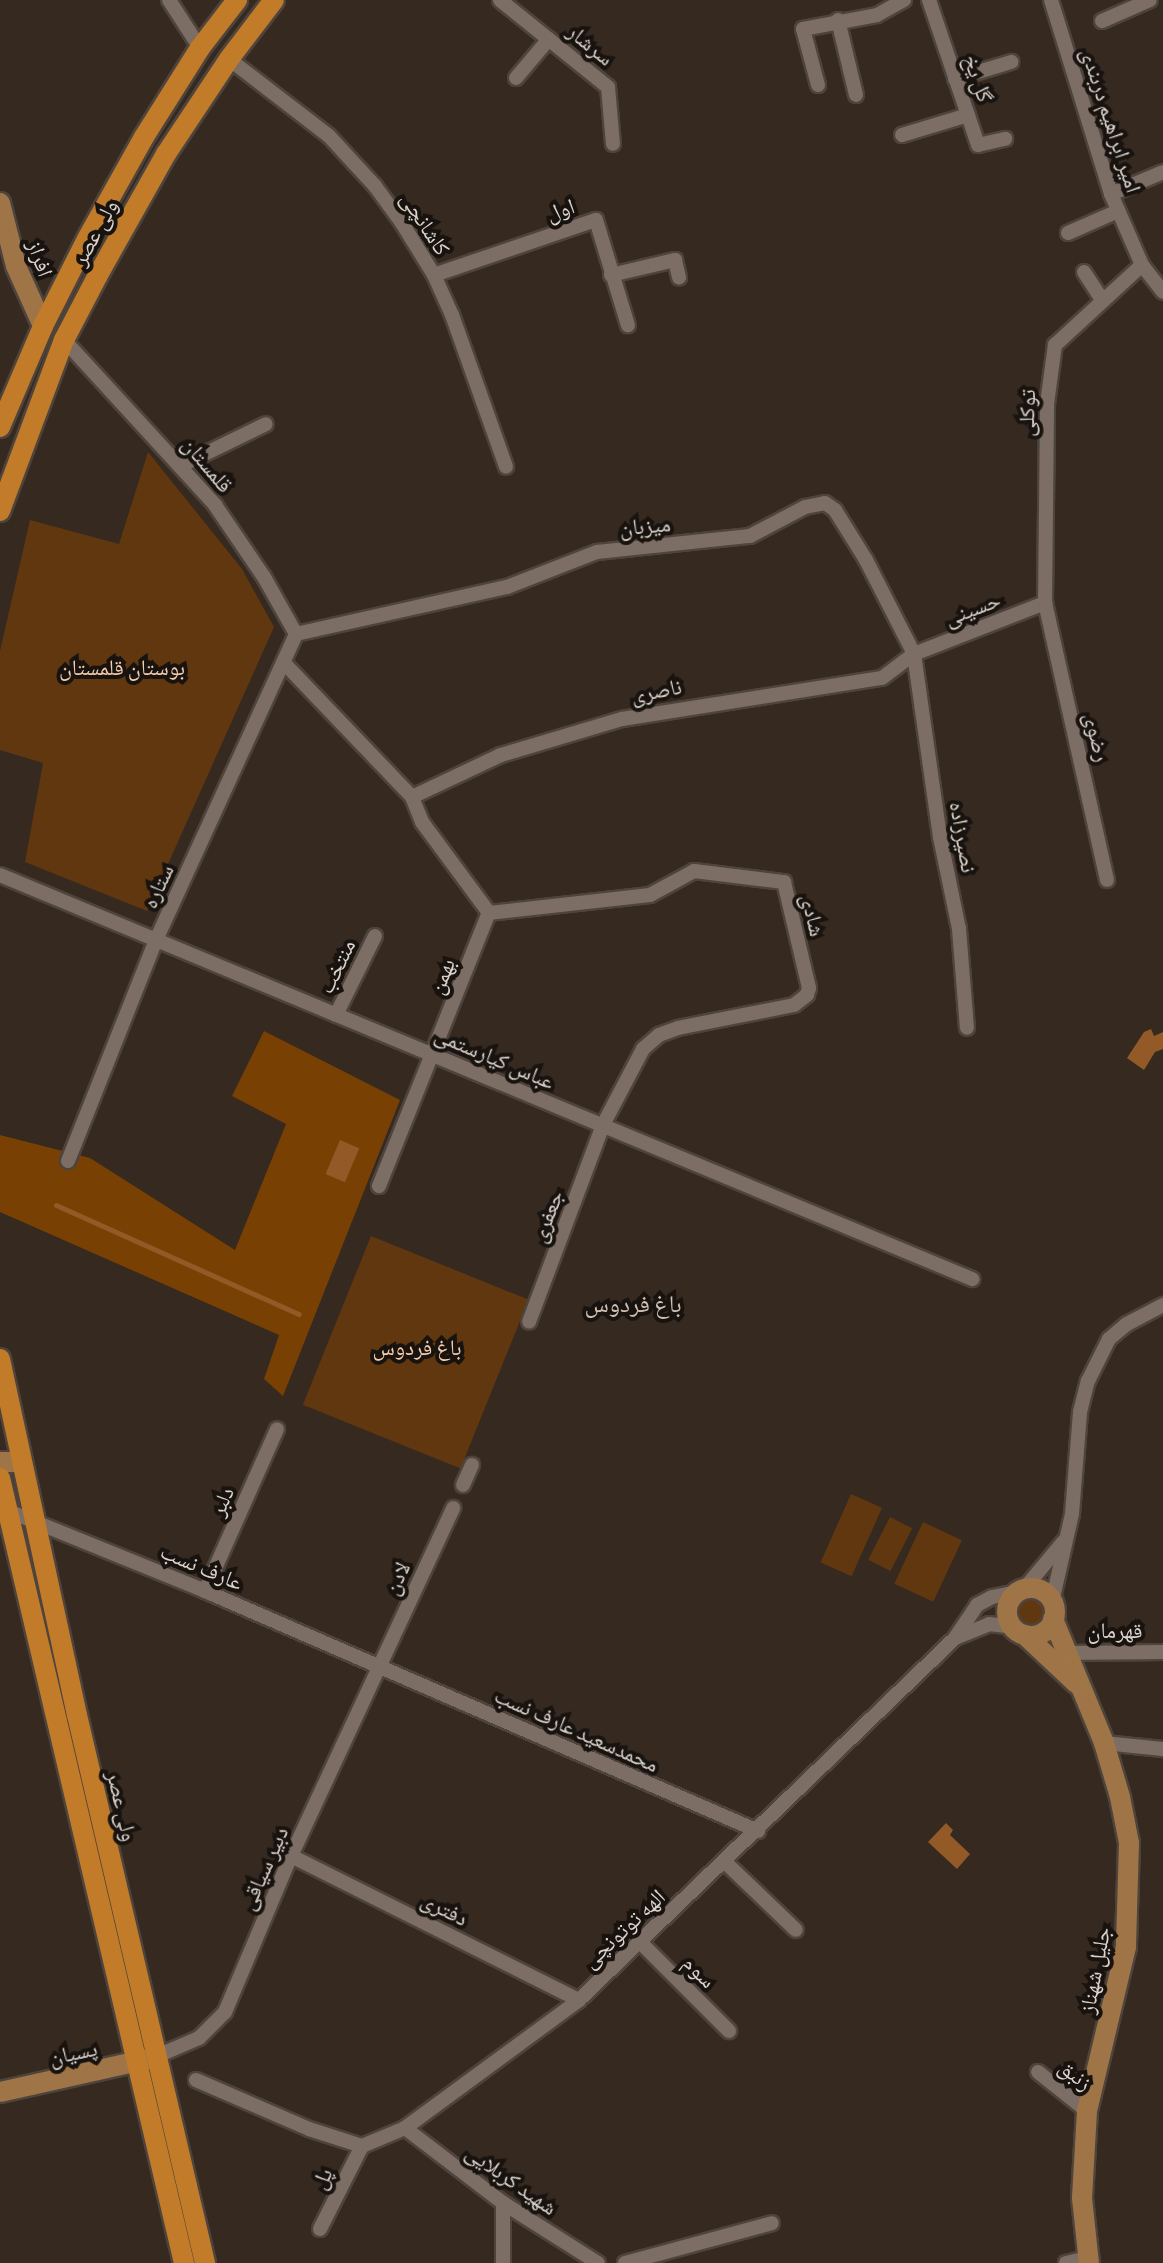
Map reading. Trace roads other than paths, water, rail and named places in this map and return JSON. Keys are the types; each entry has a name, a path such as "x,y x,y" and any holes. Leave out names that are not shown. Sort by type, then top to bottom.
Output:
{"main road":[{"name":"ولی عصر","path":"0,425 43,326 137,149 200,48 237,0"},
{"name":"ولی عصر","path":"0,511 64,340 166,154 229,59 274,0"},
{"name":"ولی عصر","path":"0,1359 10,1462 34,1519 205,2263"},
{"name":"ولی عصر","path":"0,1478 184,2263"}],"street":[{"path":"169,0 200,48"},
{"name":"سرشار","path":"500,0 608,87 613,144"},
{"path":"818,85 803,29 877,15 904,0"},
{"name":"گل یخ","path":"929,0 978,145 1005,139"},
{"name":"امیر ابراهیم دربندی","path":"1051,0 1111,194 1142,265 1163,292"},
{"path":"1102,21 1150,0"},
{"path":"838,20 856,95"},
{"path":"516,78 549,39"},
{"name":"کاشانچی","path":"229,59 271,88 353,161 402,223 434,275 466,350 506,467"},
{"path":"955,79 1011,62"},
{"path":"902,135 968,115"},
{"path":"1111,194 1163,172"},
{"name":"افراز","path":"0,203 16,266 43,326"},
{"path":"1068,233 1118,211"},
{"name":"اول","path":"434,275 596,220 628,325"},
{"path":"611,275 675,260 679,278"},
{"name":"توکلی","path":"1045,603 1050,367 1055,345 1142,265"},
{"path":"1084,272 1102,300"},
{"name":"قلمستان","path":"64,340 182,465 231,528 296,634"},
{"path":"182,465 266,424"},
{"name":"میزبان","path":"296,634 507,587 597,552 750,536 821,502 835,510 866,560 914,654"},
{"name":"حسینی","path":"914,654 1045,603"},
{"name":"رضوى","path":"1045,603 1107,880"},
{"name":"ستاره","path":"68,1161 156,940 285,664 296,634"},
{"name":"ناصری","path":"412,797 501,755 570,733 699,704 882,678 914,654"},
{"name":"نصیرزاده","path":"914,654 940,837 959,929 967,1028"},
{"path":"285,664 412,797 422,822 489,913"},
{"name":"شادی","path":"489,913 650,895 694,871 784,882 809,988 807,995 794,1005 659,1035 643,1049 603,1125"},
{"name":"عباس کیارستمی","path":"0,875 972,1279"},
{"name":"بهمن","path":"434,1056 489,913"},
{"name":"منتخب","path":"336,1015 375,936"},
{"path":"379,1186 434,1056"},
{"name":"جعفری","path":"529,1322 603,1125"},
{"path":"955,1638 989,1624 1039,1634 1053,1611 1067,1538 1080,1412 1088,1381 1109,1339 1127,1324 1163,1305"},
{"name":"دلبر","path":"205,1591 277,1429"},
{"path":"463,1485 472,1465"},
{"name":"لادن","path":"379,1667 453,1508"},
{"name":"عارف نسب","path":"6,1510 34,1519 379,1667"},
{"path":"1019,1631 1007,1613 1020,1591 1067,1538"},
{"path":"1020,1591 1037,1589 1053,1611"},
{"name":"الهه توتونچی","path":"362,2146 405,2128 579,2000 758,1831 955,1638 977,1605 992,1597 1020,1591"},
{"name":"جلیل شهناز","path":"1053,1611 1104,1743 1120,1797 1129,1843 1126,1947 1087,2111 1082,2198 1088,2260"},
{"name":"جلیل شهناز","path":"1019,1631 1083,1690"},
{"name":"قهرمان","path":"1067,1653 1163,1652"},
{"name":"محمدسعید عارف نسب","path":"379,1667 758,1831"},
{"name":"دبیر سیاقی","path":"157,2056 199,2038 225,2012 291,1856 379,1667"},
{"path":"1104,1743 1163,1749"},
{"name":"دفتری","path":"291,1856 579,2000"},
{"path":"725,1862 796,1930"},
{"name":"سوم","path":"640,1942 729,2031"},
{"name":"پسیان","path":"0,2092 157,2056"},
{"name":"زنبق","path":"1038,2072 1087,2111"},
{"path":"196,2080 309,2129 362,2146"},
{"name":"شهید کربلایی","path":"405,2128 503,2203 598,2263"},
{"name":"پل","path":"320,2229 362,2146"},
{"path":"503,2203 503,2263"},
{"path":"625,2263 772,2223"},
{"path":"1066,2263 1088,2260"}],"waterway":[{"path":"56,1205 299,1314"}],"district":[{"name":"باغ فردوس","path":"633,1303"}],"park label":[{"name":"بوستان قلمستان","path":"122,667"}]}
